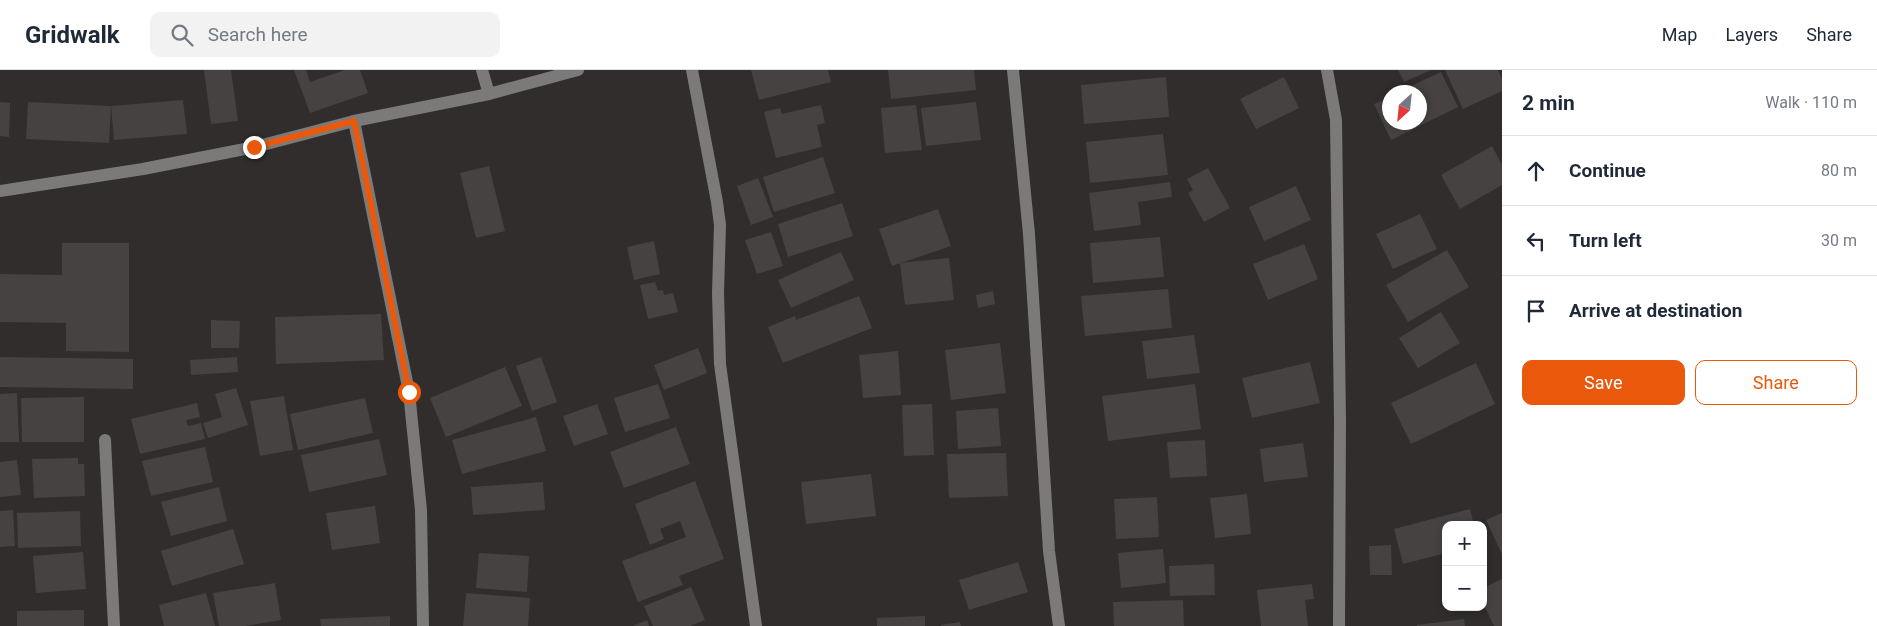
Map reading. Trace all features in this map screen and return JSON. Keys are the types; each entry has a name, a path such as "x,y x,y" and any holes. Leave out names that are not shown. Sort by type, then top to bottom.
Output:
{"street":[{"path":"482,70 489,94"},
{"path":"0,191 143,169 254,147 354,121 489,94 578,70"},
{"path":"692,70 720,225 718,293 720,364 756,626"},
{"path":"1013,70 1029,234 1049,550 1059,626"},
{"path":"1327,70 1336,120 1340,421 1339,626"},
{"path":"354,121 409,392 420,510 423,626"},
{"path":"105,440 114,626"}],"building":[{"path":"204,70 231,70 238,121 211,124"},
{"path":"294,70 306,70 310,82 345,70 360,70 368,93 310,113"},
{"path":"751,70 828,70 831,82 759,100"},
{"path":"888,70 974,70 976,90 891,99"},
{"path":"1398,70 1431,70 1404,82"},
{"path":"1445,70 1498,70 1502,79 1502,91 1463,109"},
{"path":"1441,72 1458,107 1427,122 1427,85 1413,85"},
{"path":"1166,77 1169,117 1084,124 1081,85"},
{"path":"1284,77 1299,108 1256,129 1240,99"},
{"path":"183,100 187,134 114,140 111,106"},
{"path":"1382,100 1382,121 1374,104"},
{"path":"0,102 10,103 9,137 0,136"},
{"path":"28,102 111,106 109,143 26,139"},
{"path":"976,102 981,140 926,146 921,108"},
{"path":"821,105 825,123 817,125 822,147 776,158 764,112 780,108 782,114"},
{"path":"916,105 922,150 885,153 881,108"},
{"path":"1386,130 1411,130 1391,140"},
{"path":"1163,134 1168,175 1090,183 1086,142"},
{"path":"1492,146 1502,165 1502,185 1460,209 1441,175"},
{"path":"823,157 835,193 774,212 763,177"},
{"path":"489,166 505,231 476,238 460,173"},
{"path":"1208,168 1230,208 1204,222 1188,193 1193,190 1187,179"},
{"path":"758,178 773,217 751,225 737,186"},
{"path":"1170,182 1172,197 1138,202 1141,225 1094,231 1089,193"},
{"path":"1296,186 1311,220 1264,241 1249,207"},
{"path":"842,203 853,236 788,257 778,224"},
{"path":"938,209 951,246 892,266 879,229"},
{"path":"1420,214 1437,249 1393,269 1376,234"},
{"path":"771,232 783,266 757,274 745,240"},
{"path":"1160,237 1164,277 1093,283 1090,243"},
{"path":"654,241 660,274 634,280 627,247"},
{"path":"62,243 129,243 129,352 66,351 66,323 0,322 0,274 62,275"},
{"path":"1304,244 1318,279 1268,300 1253,264"},
{"path":"1447,250 1469,287 1408,322 1386,285"},
{"path":"841,252 854,280 791,308 778,280"},
{"path":"949,258 954,300 905,305 900,263"},
{"path":"655,282 658,291 663,290 664,295 673,293 678,312 648,319 640,285"},
{"path":"1168,289 1172,328 1085,336 1081,296"},
{"path":"993,291 995,304 978,308 976,295"},
{"path":"859,296 872,328 783,363 768,327 795,316 796,320"},
{"path":"1441,312 1460,343 1418,368 1399,338"},
{"path":"381,314 384,360 276,364 275,317"},
{"path":"211,320 240,321 239,348 211,348"},
{"path":"1194,335 1200,373 1147,379 1142,341"},
{"path":"1000,343 1006,393 951,400 945,350"},
{"path":"698,348 707,373 664,390 654,365"},
{"path":"898,351 901,395 863,398 859,355"},
{"path":"0,357 133,359 133,389 0,387"},
{"path":"237,357 238,372 191,375 190,360"},
{"path":"541,357 557,402 532,411 516,366"},
{"path":"1310,362 1320,403 1252,418 1242,378"},
{"path":"1476,363 1495,404 1411,444 1391,403"},
{"path":"505,367 522,406 446,437 430,398"},
{"path":"658,384 670,418 625,432 614,398"},
{"path":"1195,384 1201,429 1108,441 1102,396"},
{"path":"236,388 248,425 208,438 203,423 222,417 215,394"},
{"path":"17,393 19,442 0,442 0,394"},
{"path":"284,396 293,450 260,456 250,401"},
{"path":"84,397 84,442 22,442 21,398"},
{"path":"365,398 373,433 298,450 290,414"},
{"path":"197,403 200,417 186,420 188,426 201,423 205,439 140,454 131,419"},
{"path":"597,404 608,434 574,446 563,416"},
{"path":"932,404 934,455 904,456 902,405"},
{"path":"998,408 1001,446 958,449 956,411"},
{"path":"536,417 546,451 462,474 452,440"},
{"path":"676,427 690,464 624,488 610,452"},
{"path":"379,439 387,475 309,492 301,455"},
{"path":"1205,440 1207,476 1170,478 1167,442"},
{"path":"1303,443 1308,477 1264,482 1260,449"},
{"path":"205,447 213,482 151,496 142,461"},
{"path":"1006,453 1008,496 949,498 947,454"},
{"path":"78,458 78,464 84,464 85,496 34,498 32,459"},
{"path":"17,460 21,495 0,497 0,462"},
{"path":"871,474 876,516 806,524 801,482"},
{"path":"695,481 724,559 679,576 683,585 638,602 622,561 686,537 680,521 660,529 664,539 650,545 635,504"},
{"path":"543,482 545,510 473,515 471,487"},
{"path":"219,487 227,521 171,536 161,502"},
{"path":"1247,494 1251,534 1215,538 1210,498"},
{"path":"1157,497 1159,537 1116,539 1114,499"},
{"path":"375,506 380,543 332,550 326,513"},
{"path":"1470,509 1473,521 1442,521 1442,554 1403,564 1394,529"},
{"path":"13,510 15,546 0,547 0,511"},
{"path":"80,511 81,546 18,548 17,513"},
{"path":"1502,513 1502,554 1487,521"},
{"path":"233,529 244,564 172,586 161,551"},
{"path":"1391,545 1392,575 1370,575 1369,546"},
{"path":"1163,549 1166,583 1121,588 1118,553"},
{"path":"83,552 86,589 36,593 33,556"},
{"path":"479,553 529,556 527,592 476,588"},
{"path":"1018,562 1028,592 969,610 959,580"},
{"path":"1214,564 1215,595 1170,596 1169,566"},
{"path":"1502,579 1502,626 1494,626 1487,611 1487,586"},
{"path":"275,583 281,620 245,626 219,626 213,593"},
{"path":"1312,584 1314,599 1305,600 1308,626 1261,626 1257,590"},
{"path":"691,587 705,620 690,626 653,626 644,606"},
{"path":"206,593 215,626 164,626 159,605"},
{"path":"466,593 530,598 528,626 463,626"},
{"path":"1183,600 1184,626 1114,626 1113,602"},
{"path":"84,610 84,626 17,626 17,611"},
{"path":"390,616 390,626 321,626 320,619"},
{"path":"925,616 925,626 877,626 877,618"},
{"path":"1464,619 1465,626 1417,626 1417,625"},
{"path":"647,620 649,626 633,626"},
{"path":"960,622 961,626 941,626 941,625"}],"route":[{"path":"254,147 354,121 409,392"}]}
